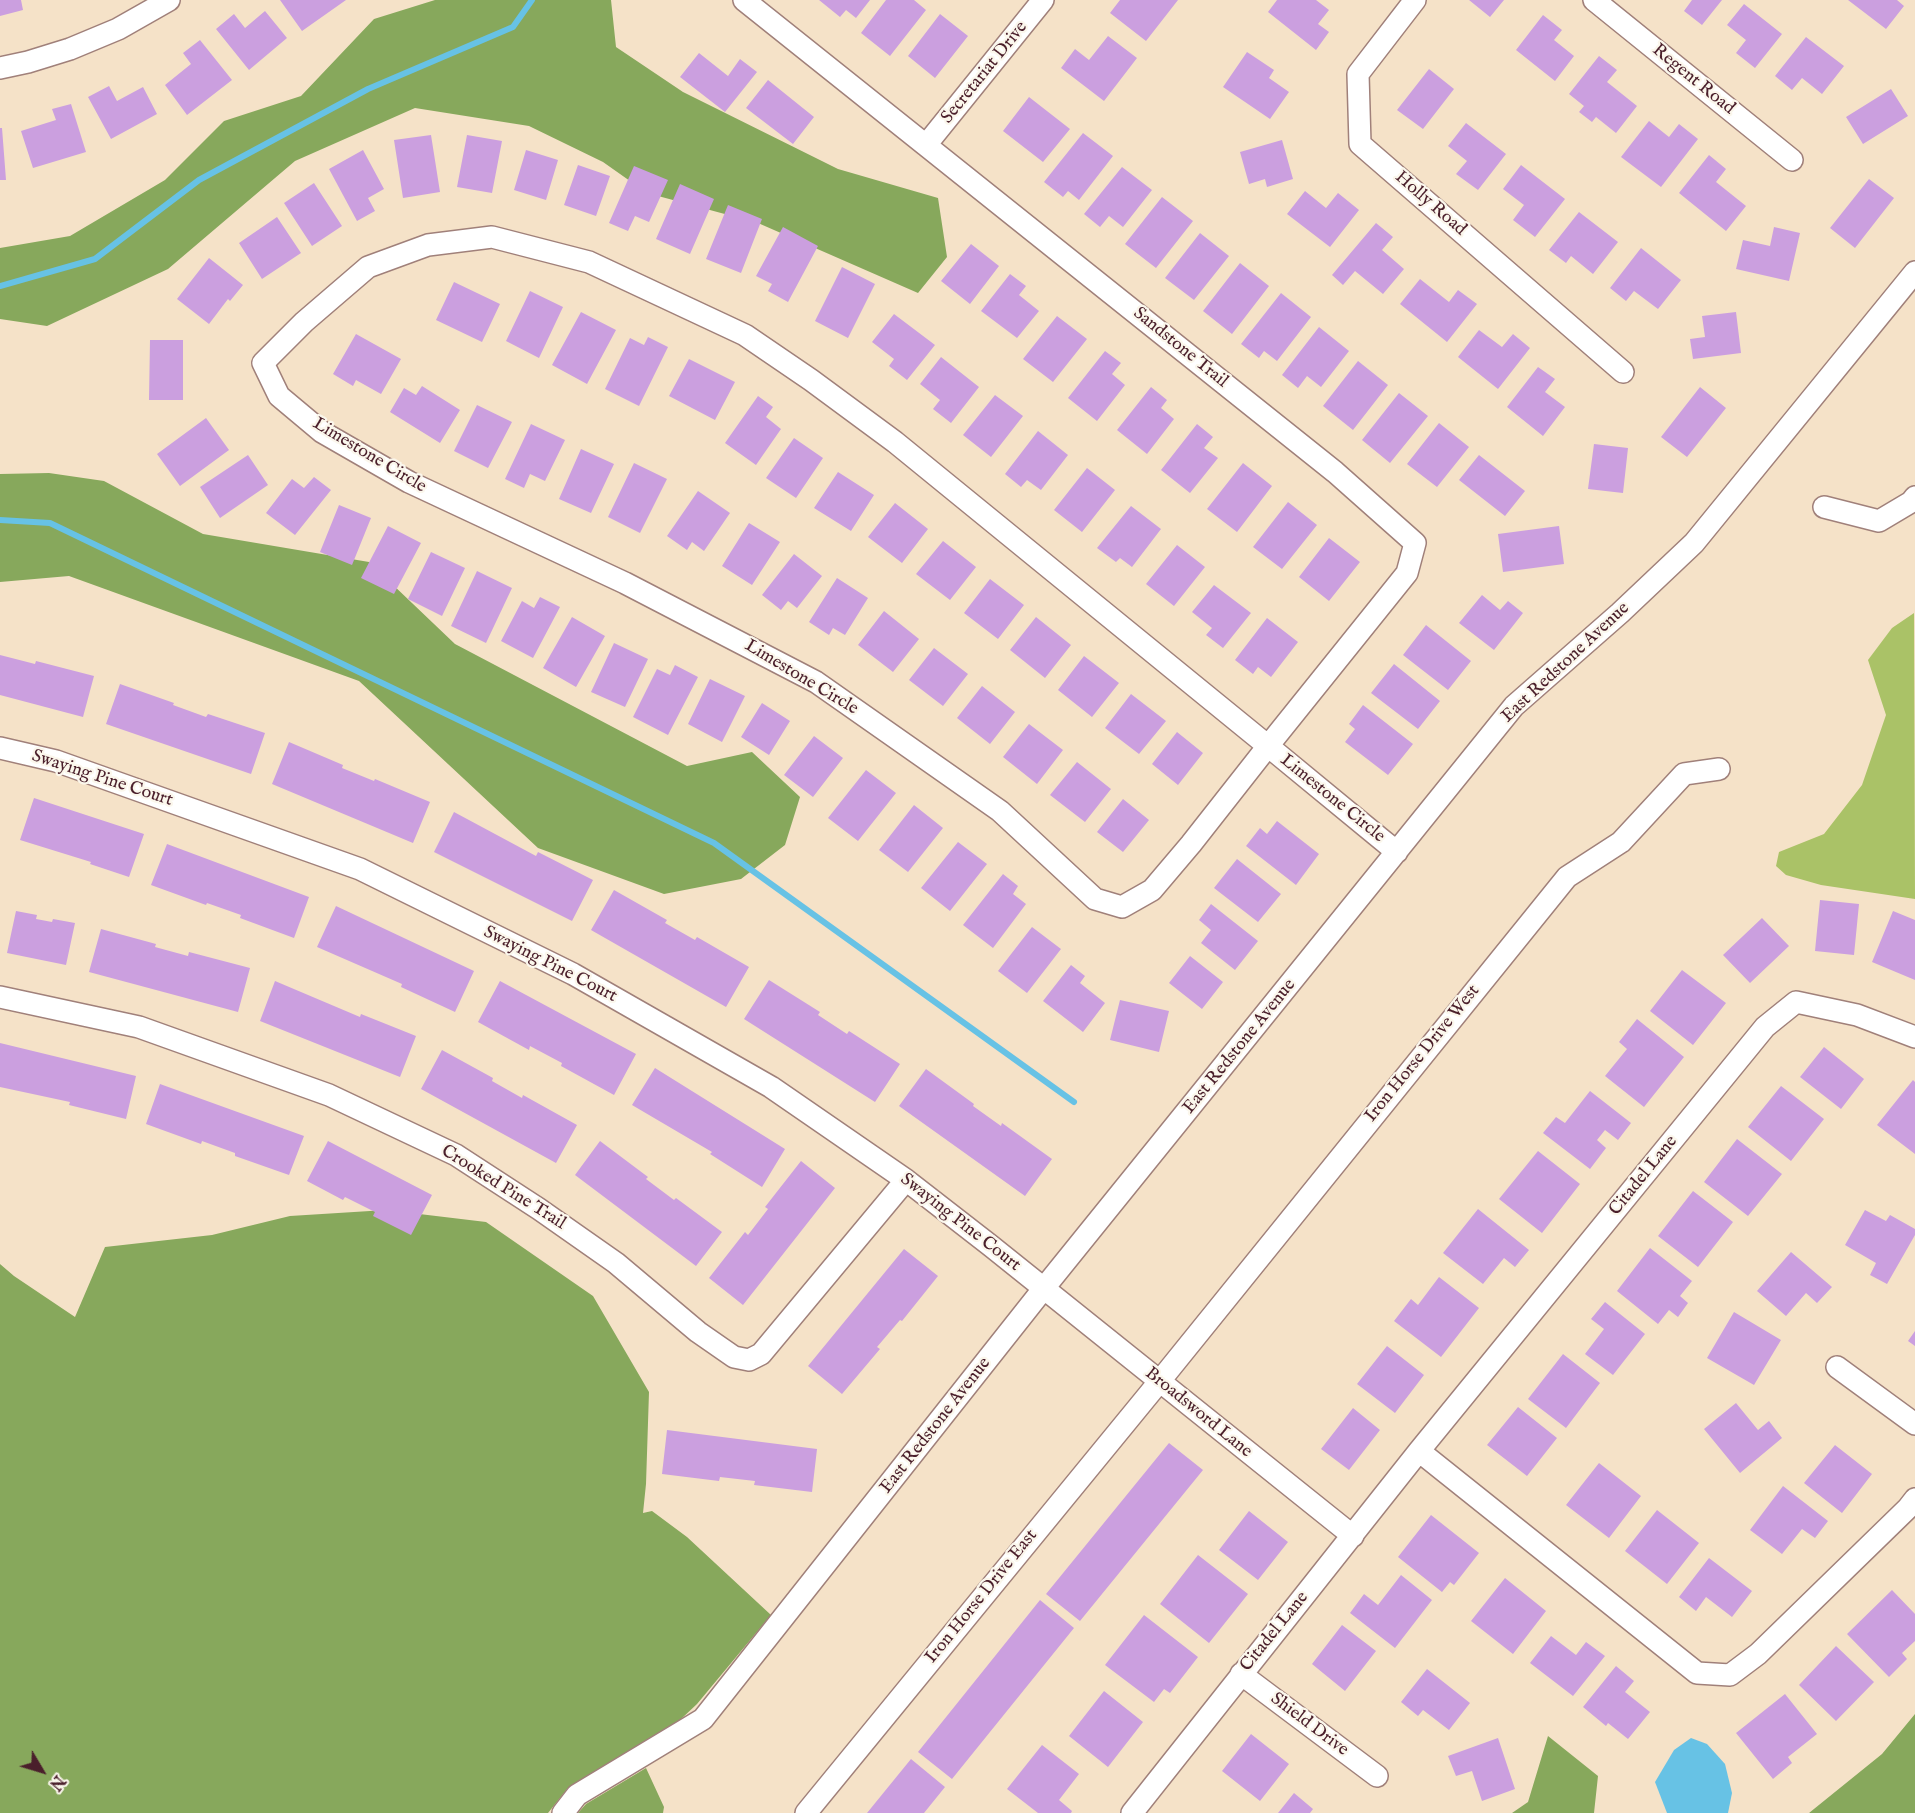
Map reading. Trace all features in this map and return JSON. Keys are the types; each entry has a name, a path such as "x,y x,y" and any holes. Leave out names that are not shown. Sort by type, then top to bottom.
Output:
{"street":[{"path":"0,68 70,49 118,29 169,0"},
{"name":"Sandstone Trail","path":"744,0 1335,472 1414,543 1407,573 1268,746"},
{"name":"Secretariat Drive","path":"926,145 1043,0"},
{"name":"Holly Road","path":"1415,0 1358,74 1360,144 1623,372"},
{"name":"Regent Road","path":"1594,0 1792,160"},
{"name":"Limestone Circle","path":"1268,746 1152,890 1122,907 1095,899 1000,811 816,682 625,583 409,482 322,432 279,396 263,363 304,322 368,267 428,245 492,237 589,262 745,334 811,380 895,442 1268,746 1397,852"},
{"name":"East Redstone Avenue","path":"563,1813 577,1795 704,1719 1044,1288 1514,706 1620,613 1694,543 1915,272"},
{"path":"1824,507 1879,521 1911,502 1915,497"},
{"name":"Swaying Pine Court","path":"0,748 56,761 360,869 573,974 771,1087 906,1180 1044,1288"},
{"name":"Iron Horse Drive West","path":"1159,1382 1567,877 1621,842 1684,774 1719,769"},
{"name":"Crooked Pine Trail","path":"0,997 151,1031 329,1095 456,1155 616,1263 698,1332 734,1357 750,1360 761,1354 906,1180"},
{"name":"Citadel Lane","path":"1132,1813 1419,1451 1765,1027 1796,1002 1857,1015 1915,1037"},
{"name":"Broadsword Lane","path":"1044,1288 1353,1536"},
{"path":"1837,1367 1915,1425"},
{"name":"Iron Horse Drive East","path":"806,1813 1159,1382"},
{"path":"1419,1451 1697,1673 1730,1675 1758,1654 1915,1499"},
{"name":"Shield Drive","path":"1241,1674 1377,1776"}],"green space":[{"path":"435,0 611,0 616,47 683,92 838,169 938,198 947,257 918,293 758,223 647,193 603,162 529,126 415,108 295,161 168,269 47,326 0,319 0,248 70,236 165,180 224,121 301,96 374,19"},
{"path":"49,473 104,481 203,534 369,562 455,644 687,766 752,752 800,797 785,845 741,879 664,894 538,848 359,681 69,576 0,582 0,474"},
{"path":"1914,613 1915,899 1821,885 1786,875 1776,866 1779,852 1824,834 1862,785 1886,715 1868,660 1892,628"},
{"path":"386,1210 486,1222 593,1296 649,1392 643,1513 652,1511 687,1537 771,1615 697,1704 680,1720 568,1788 548,1813 0,1813 0,1264 75,1317 105,1247 212,1235 290,1216"},
{"path":"1915,1714 1915,1813 1809,1813 1882,1754"},
{"path":"1548,1736 1598,1776 1594,1813 1512,1813 1528,1802"},
{"path":"646,1768 664,1807 663,1813 578,1813 586,1804"}],"water":[{"path":"1691,1738 1707,1744 1725,1764 1732,1793 1728,1813 1667,1813 1655,1782 1674,1750"}],"building":[{"path":"0,0 21,0 23,10 0,16"},
{"path":"280,0 346,0 302,31"},
{"path":"819,0 870,0 856,18 846,10 840,17"},
{"path":"886,0 914,0 926,10 890,56 861,33"},
{"path":"1120,0 1178,0 1146,41 1110,13"},
{"path":"1277,0 1316,0 1329,10 1318,24 1329,32 1316,50 1268,12"},
{"path":"1469,0 1504,0 1490,17"},
{"path":"1692,0 1722,0 1702,25 1684,11"},
{"path":"1848,0 1897,0 1904,6 1886,29"},
{"path":"1744,4 1782,34 1755,68 1736,53 1746,40 1727,25"},
{"path":"265,11 287,38 249,70 216,29 234,14 245,28"},
{"path":"940,14 968,36 935,78 908,56"},
{"path":"1543,15 1562,30 1554,40 1574,56 1555,81 1516,50"},
{"path":"1108,36 1137,58 1104,101 1061,68 1075,49 1089,60"},
{"path":"1806,37 1844,66 1822,94 1802,78 1792,90 1775,76"},
{"path":"200,40 232,80 187,115 165,85 191,64 183,53"},
{"path":"1247,52 1274,70 1269,78 1289,92 1270,119 1223,87"},
{"path":"699,53 728,76 740,59 757,72 725,112 680,77"},
{"path":"1599,56 1617,70 1607,82 1637,106 1616,133 1596,117 1592,122 1579,112 1584,106 1569,94"},
{"path":"1429,69 1454,89 1423,129 1397,110"},
{"path":"768,80 814,117 793,144 746,108"},
{"path":"109,86 117,101 143,87 157,114 111,139 88,97"},
{"path":"1891,89 1908,116 1863,144 1846,117"},
{"path":"1029,97 1070,129 1043,162 1003,131"},
{"path":"71,104 86,152 33,168 21,131 56,120 52,109"},
{"path":"1649,121 1669,137 1679,124 1698,139 1661,187 1621,157"},
{"path":"1466,123 1506,154 1478,190 1456,174 1467,161 1448,146"},
{"path":"0,128 2,128 6,180 0,180"},
{"path":"1083,133 1113,156 1079,200 1068,191 1063,197 1044,182"},
{"path":"431,135 440,192 403,198 394,140"},
{"path":"467,135 502,141 492,193 457,187"},
{"path":"1282,140 1293,179 1267,187 1265,179 1249,184 1240,152"},
{"path":"363,150 384,189 368,198 375,211 357,221 329,169"},
{"path":"526,150 558,160 546,200 514,190"},
{"path":"1709,155 1726,169 1716,182 1746,206 1726,231 1679,193"},
{"path":"578,165 610,176 596,216 564,205"},
{"path":"1521,165 1565,199 1535,237 1513,220 1524,205 1503,189"},
{"path":"634,166 668,180 649,222 635,216 628,231 609,223"},
{"path":"1122,167 1152,190 1123,227 1109,216 1100,227 1084,214"},
{"path":"1869,179 1894,198 1855,248 1830,228"},
{"path":"314,183 342,226 312,246 284,203"},
{"path":"680,184 714,199 690,254 656,239"},
{"path":"1305,191 1326,208 1338,193 1359,210 1330,247 1287,214"},
{"path":"1162,197 1193,221 1156,268 1125,244"},
{"path":"728,205 762,219 741,273 706,259"},
{"path":"1579,212 1618,242 1593,274 1571,256 1566,263 1549,250"},
{"path":"277,217 301,253 262,279 239,243"},
{"path":"1376,223 1393,237 1382,250 1404,269 1383,294 1355,271 1343,285 1332,275"},
{"path":"783,227 818,246 788,302 768,291 772,284 756,276"},
{"path":"1774,227 1800,233 1789,281 1736,269 1743,240 1770,246"},
{"path":"1200,233 1229,256 1194,300 1165,278"},
{"path":"971,244 999,266 970,304 941,281"},
{"path":"1641,248 1681,280 1658,309 1634,291 1626,301 1610,288"},
{"path":"209,258 243,285 230,301 228,299 209,324 177,299"},
{"path":"1240,263 1269,286 1232,334 1203,311"},
{"path":"842,267 875,284 848,338 815,321"},
{"path":"1010,274 1026,286 1019,295 1039,311 1017,338 981,311"},
{"path":"1420,279 1449,302 1458,290 1477,304 1447,342 1400,304"},
{"path":"454,282 500,304 482,342 436,320"},
{"path":"530,291 563,307 539,358 506,341"},
{"path":"1281,293 1311,317 1277,361 1264,351 1259,358 1241,344"},
{"path":"581,312 616,330 587,384 552,365"},
{"path":"1736,312 1741,353 1693,359 1690,339 1705,337 1702,316"},
{"path":"894,314 935,345 907,380 889,366 894,359 872,342"},
{"path":"1057,316 1087,339 1053,382 1023,359"},
{"path":"1319,327 1349,351 1321,387 1307,376 1298,388 1282,375"},
{"path":"1479,330 1502,347 1513,334 1530,348 1498,389 1458,357"},
{"path":"356,334 401,359 381,394 356,380 353,386 333,374"},
{"path":"648,337 668,347 639,406 605,389 630,338 644,345"},
{"path":"150,340 183,340 183,400 149,400"},
{"path":"1105,351 1121,363 1112,374 1125,385 1097,421 1068,398"},
{"path":"941,357 979,387 951,423 933,409 940,400 920,384"},
{"path":"689,359 735,382 715,420 669,396"},
{"path":"1358,361 1388,385 1353,430 1323,406"},
{"path":"1538,367 1555,379 1545,392 1565,407 1543,436 1507,407"},
{"path":"422,386 460,410 440,443 390,412 404,388 416,395"},
{"path":"1151,387 1167,400 1161,408 1174,419 1147,454 1117,430"},
{"path":"1700,387 1726,408 1687,457 1661,437"},
{"path":"1399,393 1428,416 1390,463 1362,440"},
{"path":"995,395 1023,416 991,457 963,435"},
{"path":"758,396 773,407 766,417 781,429 756,465 725,443"},
{"path":"477,405 512,422 488,468 454,451"},
{"path":"206,418 229,450 180,486 157,454"},
{"path":"1439,423 1469,447 1437,487 1407,464"},
{"path":"531,424 565,440 545,481 530,474 524,488 505,479"},
{"path":"1197,424 1213,437 1204,448 1218,458 1190,493 1161,470"},
{"path":"1038,431 1068,455 1041,490 1027,480 1021,487 1005,474"},
{"path":"794,438 823,458 796,498 766,478"},
{"path":"1594,444 1628,448 1623,493 1588,489"},
{"path":"581,449 614,464 591,513 559,499"},
{"path":"248,455 268,485 220,518 200,487"},
{"path":"1479,455 1525,491 1505,516 1459,480"},
{"path":"634,463 667,479 640,533 608,517"},
{"path":"1243,463 1272,486 1237,532 1207,509"},
{"path":"1087,468 1115,490 1082,532 1054,510"},
{"path":"838,472 874,495 851,531 814,508"},
{"path":"314,477 331,490 295,535 266,513 292,479 304,488"},
{"path":"698,491 730,513 704,551 692,542 687,550 667,536"},
{"path":"1288,502 1317,525 1282,569 1253,547"},
{"path":"895,503 928,529 902,563 868,537"},
{"path":"339,505 371,518 352,565 320,552"},
{"path":"1131,506 1161,529 1132,567 1120,558 1116,562 1097,548"},
{"path":"749,523 780,542 752,585 722,566"},
{"path":"388,526 421,543 394,594 361,578"},
{"path":"1559,526 1564,564 1503,572 1498,534"},
{"path":"1329,538 1360,562 1329,601 1299,577"},
{"path":"943,541 976,567 950,600 916,574"},
{"path":"1177,545 1205,567 1174,606 1146,584"},
{"path":"431,552 465,568 442,616 408,599"},
{"path":"794,554 822,576 797,608 788,601 781,610 762,595"},
{"path":"477,571 512,588 486,643 451,626"},
{"path":"837,578 868,598 845,635 833,628 829,635 809,622"},
{"path":"990,579 1024,605 998,639 964,613"},
{"path":"1214,585 1251,613 1223,648 1206,635 1212,628 1192,612"},
{"path":"1482,595 1500,610 1508,601 1523,613 1494,650 1459,623"},
{"path":"540,597 560,607 533,658 501,641 522,601 534,608"},
{"path":"884,611 919,639 893,672 858,645"},
{"path":"572,617 605,636 576,687 543,668"},
{"path":"1036,617 1071,645 1045,678 1010,650"},
{"path":"1267,618 1298,642 1271,677 1258,667 1253,674 1235,660"},
{"path":"1426,625 1471,661 1448,690 1403,655"},
{"path":"614,643 648,659 625,707 591,692"},
{"path":"934,648 968,674 943,706 909,680"},
{"path":"0,655 35,664 36,661 94,676 83,717 0,695"},
{"path":"1084,656 1119,683 1092,717 1058,690"},
{"path":"1394,664 1440,701 1418,729 1371,693"},
{"path":"675,665 698,677 668,735 633,717 657,669 670,675"},
{"path":"710,679 745,696 722,742 688,724"},
{"path":"120,684 206,717 208,714 265,733 251,774 106,724"},
{"path":"982,686 1015,712 990,744 957,718"},
{"path":"1131,694 1166,721 1139,754 1105,728"},
{"path":"762,703 790,721 769,755 741,737"},
{"path":"1363,705 1413,744 1388,775 1345,742 1355,729 1349,724"},
{"path":"1029,724 1063,750 1037,784 1003,757"},
{"path":"1177,732 1203,753 1178,785 1152,764"},
{"path":"814,736 843,758 813,797 784,775"},
{"path":"289,742 343,765 342,768 430,802 413,843 272,784"},
{"path":"1077,762 1111,789 1085,822 1050,795"},
{"path":"866,770 896,793 858,841 828,818"},
{"path":"34,798 144,834 129,877 90,864 91,862 20,840"},
{"path":"1123,799 1149,820 1123,852 1097,832"},
{"path":"914,805 943,828 908,872 879,850"},
{"path":"454,812 536,856 538,852 593,880 572,921 434,852"},
{"path":"1277,821 1319,854 1296,885 1246,846 1260,828 1267,834"},
{"path":"958,842 987,864 950,911 921,888"},
{"path":"167,844 309,897 294,938 240,918 241,915 151,885"},
{"path":"1237,859 1281,894 1258,922 1214,888"},
{"path":"1003,874 1018,886 1013,894 1026,904 993,948 963,925"},
{"path":"614,890 667,920 665,923 695,940 697,937 749,967 726,1007 591,930"},
{"path":"1820,900 1859,904 1854,955 1815,951"},
{"path":"1211,904 1258,941 1235,970 1201,943 1211,930 1199,920"},
{"path":"336,906 474,971 455,1012 401,987 402,984 317,947"},
{"path":"16,911 37,915 36,919 75,923 66,965 7,953"},
{"path":"1893,911 1915,920 1915,980 1872,962"},
{"path":"1762,918 1789,946 1750,983 1723,955"},
{"path":"1032,927 1061,949 1027,993 998,971"},
{"path":"101,929 156,944 155,947 188,956 189,952 250,968 238,1012 89,972"},
{"path":"1190,956 1223,982 1202,1009 1169,983"},
{"path":"1071,965 1085,976 1080,983 1105,1003 1083,1032 1043,1001"},
{"path":"1682,970 1726,1003 1693,1045 1650,1011"},
{"path":"769,980 820,1012 818,1015 847,1034 849,1031 900,1064 875,1102 744,1019"},
{"path":"275,981 360,1017 361,1014 416,1036 400,1077 260,1021"},
{"path":"500,981 636,1054 614,1095 561,1066 562,1063 530,1046 529,1050 478,1022"},
{"path":"1120,1000 1169,1011 1159,1052 1110,1040"},
{"path":"1637,1019 1684,1057 1644,1107 1605,1076 1627,1049 1619,1042"},
{"path":"0,1043 136,1076 126,1119 69,1105 70,1102 0,1087"},
{"path":"1824,1047 1864,1079 1841,1109 1800,1077"},
{"path":"442,1050 493,1078 492,1081 522,1098 523,1095 577,1125 556,1163 421,1089"},
{"path":"655,1068 785,1149 762,1187 710,1154 712,1152 632,1105"},
{"path":"926,1069 1001,1126 1002,1123 1052,1159 1025,1196 899,1106"},
{"path":"1913,1080 1915,1082 1915,1154 1877,1125"},
{"path":"160,1084 304,1136 289,1175 235,1156 235,1153 202,1141 201,1144 146,1124"},
{"path":"1781,1086 1824,1119 1791,1161 1748,1127"},
{"path":"1590,1091 1631,1123 1618,1140 1605,1130 1597,1140 1606,1148 1590,1169 1543,1133 1556,1117 1565,1123"},
{"path":"1737,1139 1782,1174 1748,1216 1704,1182"},
{"path":"328,1141 432,1195 411,1235 373,1216 375,1212 345,1197 343,1200 307,1181"},
{"path":"600,1141 674,1200 676,1198 722,1232 696,1266 575,1175"},
{"path":"1538,1151 1580,1184 1542,1233 1499,1199"},
{"path":"801,1161 835,1188 743,1305 709,1278 745,1232 748,1235 768,1209 765,1207"},
{"path":"1693,1191 1733,1222 1698,1267 1658,1236"},
{"path":"1478,1209 1529,1250 1515,1267 1504,1258 1483,1284 1443,1253"},
{"path":"1865,1210 1886,1221 1890,1215 1915,1229 1915,1235 1887,1284 1870,1275 1876,1263 1845,1245"},
{"path":"1650,1248 1692,1281 1680,1296 1688,1303 1678,1317 1669,1310 1658,1324 1617,1291"},
{"path":"904,1249 938,1276 902,1321 900,1320 877,1347 880,1349 842,1394 808,1366"},
{"path":"1791,1252 1832,1287 1817,1303 1806,1293 1786,1316 1757,1291"},
{"path":"1439,1277 1479,1308 1441,1357 1394,1321 1411,1299 1418,1305"},
{"path":"1605,1302 1645,1334 1613,1375 1585,1354 1604,1329 1591,1319"},
{"path":"1734,1312 1781,1340 1754,1385 1707,1358"},
{"path":"1915,1331 1915,1346 1908,1341"},
{"path":"1387,1346 1424,1375 1395,1413 1357,1384"},
{"path":"1563,1354 1600,1383 1566,1428 1528,1399"},
{"path":"1736,1403 1758,1430 1769,1421 1782,1438 1740,1473 1704,1429"},
{"path":"1518,1407 1557,1438 1527,1476 1487,1445"},
{"path":"1353,1408 1380,1430 1349,1470 1321,1449"},
{"path":"667,1430 817,1449 812,1492 754,1485 755,1481 720,1477 719,1481 662,1474"},
{"path":"1169,1443 1203,1470 1080,1621 1046,1594"},
{"path":"1835,1445 1872,1474 1842,1513 1804,1483"},
{"path":"1599,1463 1641,1496 1609,1538 1566,1505"},
{"path":"1783,1486 1828,1521 1815,1538 1802,1529 1782,1554 1750,1530"},
{"path":"1657,1510 1699,1543 1667,1584 1625,1551"},
{"path":"1249,1511 1288,1542 1258,1580 1219,1550"},
{"path":"1431,1515 1479,1553 1454,1585 1450,1582 1442,1592 1398,1557"},
{"path":"1198,1555 1248,1594 1209,1643 1160,1604"},
{"path":"1709,1558 1752,1591 1732,1617 1706,1597 1696,1611 1679,1597"},
{"path":"1401,1575 1432,1600 1395,1648 1350,1613 1364,1594 1378,1605"},
{"path":"1505,1578 1546,1611 1513,1654 1471,1621"},
{"path":"1892,1590 1915,1614 1915,1641 1902,1653 1907,1659 1889,1677 1847,1634"},
{"path":"1040,1600 1074,1628 952,1779 918,1752"},
{"path":"1144,1615 1198,1657 1170,1693 1164,1689 1154,1702 1105,1665"},
{"path":"1342,1625 1376,1651 1345,1691 1312,1664"},
{"path":"1551,1636 1576,1655 1586,1642 1605,1656 1573,1696 1530,1663"},
{"path":"1836,1646 1874,1682 1836,1721 1799,1685"},
{"path":"1616,1666 1634,1681 1625,1692 1650,1712 1628,1739 1608,1723 1606,1726 1583,1707"},
{"path":"1427,1669 1470,1703 1449,1730 1423,1710 1418,1716 1401,1702"},
{"path":"1104,1691 1143,1722 1108,1767 1069,1736"},
{"path":"1785,1694 1817,1734 1788,1757 1792,1763 1773,1779 1736,1733"},
{"path":"1251,1734 1289,1764 1260,1801 1222,1771"},
{"path":"1498,1738 1515,1789 1482,1801 1472,1771 1456,1776 1448,1756"},
{"path":"1042,1745 1079,1774 1059,1800 1072,1811 1071,1813 1038,1813 1007,1789"},
{"path":"911,1759 945,1787 924,1813 867,1813"},
{"path":"1294,1793 1313,1809 1310,1813 1278,1813"}],"waterway":[{"path":"0,286 95,259 199,180 368,89 513,27 532,0"},
{"path":"0,520 50,523 714,843 1074,1102"}]}
